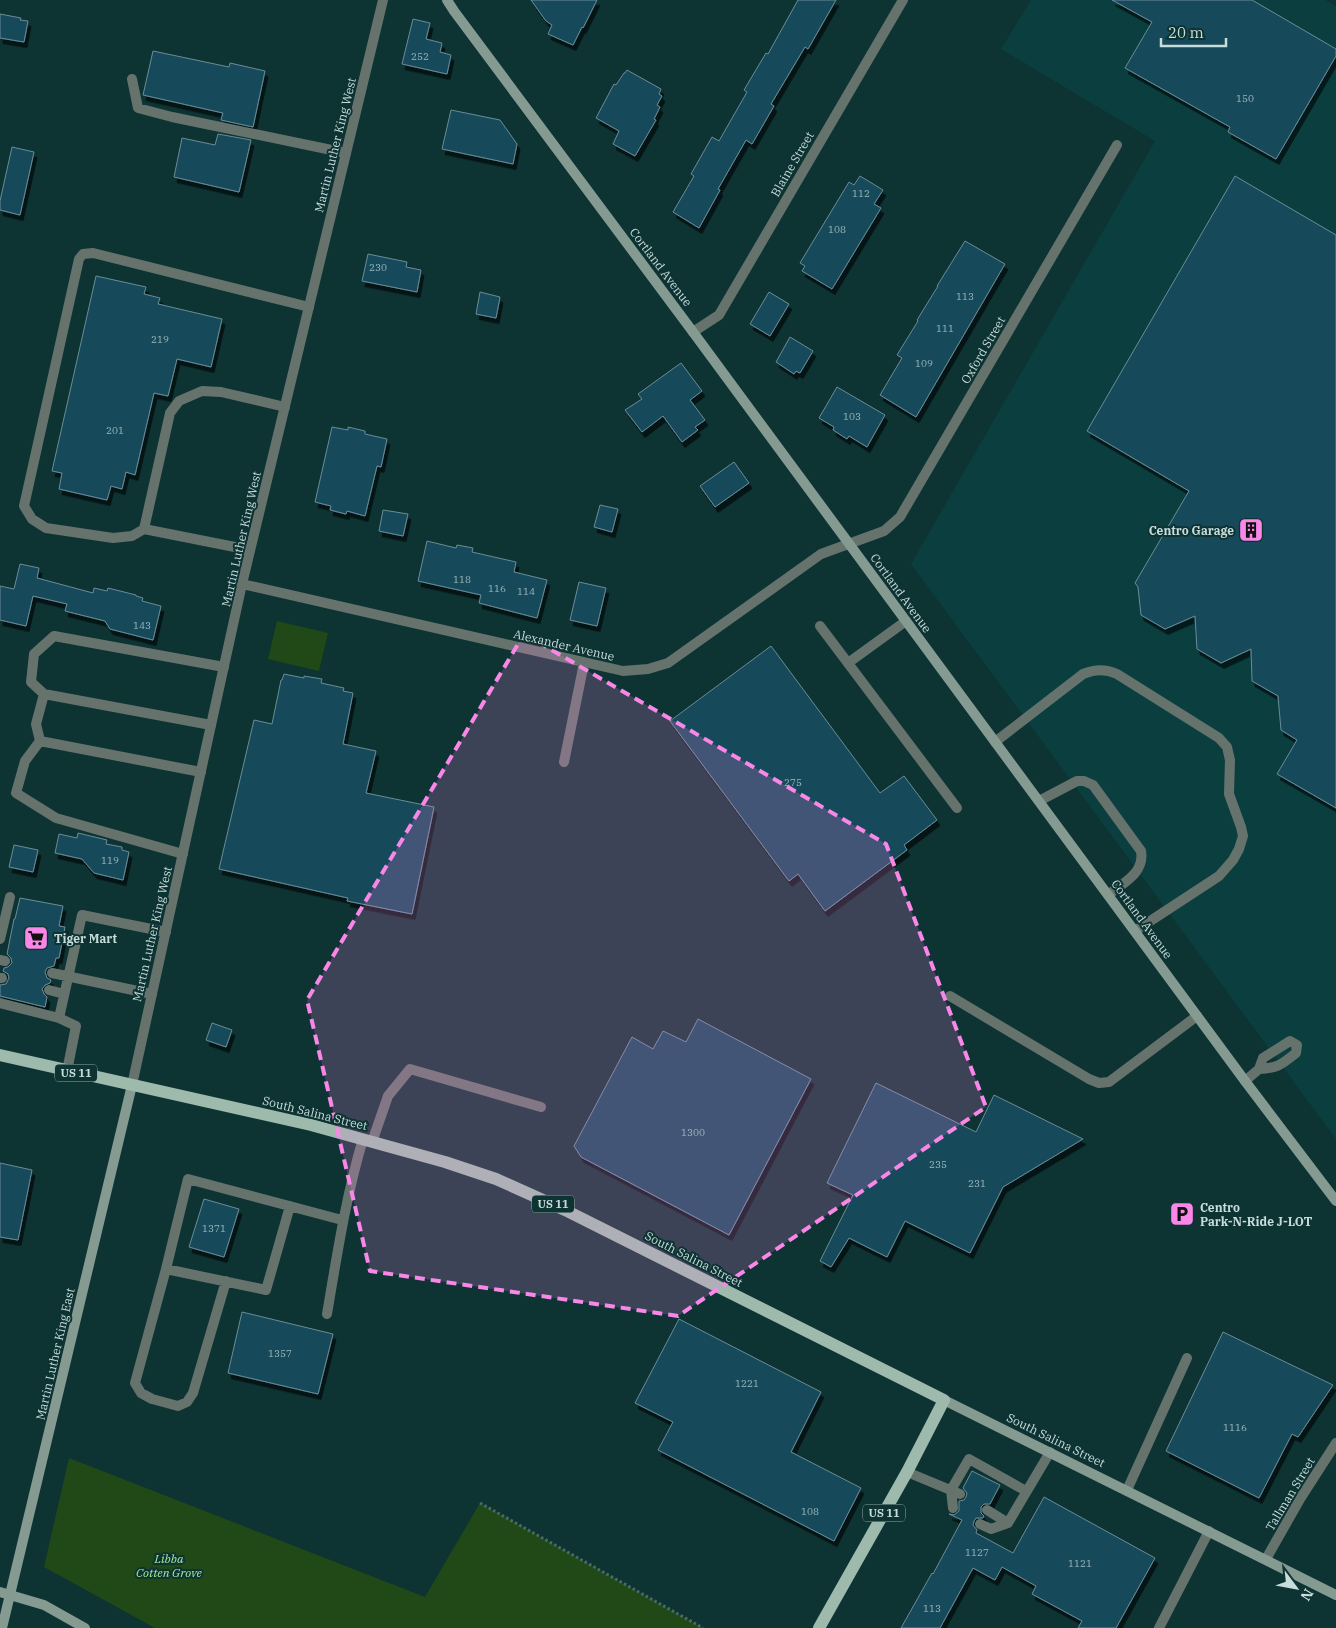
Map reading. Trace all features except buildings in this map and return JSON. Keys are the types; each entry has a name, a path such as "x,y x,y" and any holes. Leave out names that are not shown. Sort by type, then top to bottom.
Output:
{"main road":[{"name":"South Salina Street","path":"0,1056 311,1125 444,1162 496,1179 565,1210 944,1400"},
{"name":"US 11","path":"822,1627 908,1472 944,1400"}],"street":[{"name":"Martin Luther King West","path":"132,1085 242,584 383,0"},
{"name":"Cortland Avenue","path":"447,0 465,27 850,544 1245,1081 1336,1201"},
{"name":"Blaine Street","path":"693,332 719,315 903,0"},
{"path":"132,79 138,108 172,117 346,153"},
{"name":"Oxford Street","path":"850,544 884,531 900,517 1117,145"},
{"path":"250,550 144,529 132,536 113,538 46,528 32,519 24,506 79,259 83,254 93,253 309,307"},
{"path":"144,529 170,413 179,401 202,391 221,392 285,407"},
{"name":"Alexander Avenue","path":"242,584 584,663 623,671 648,670 668,663 821,554 850,544"},
{"path":"848,663 906,620"},
{"path":"820,626 957,808"},
{"path":"211,725 44,694 32,682 34,654 54,636 224,667"},
{"path":"564,762 584,663"},
{"path":"995,742 1083,674 1092,670 1106,669 1219,738 1226,748 1230,760 1229,794 1243,836 1240,849 1219,876 1135,931"},
{"path":"40,741 36,724 44,694"},
{"path":"40,741 201,772"},
{"path":"40,741 25,761 16,793 56,818 183,854"},
{"path":"1039,801 1078,781 1084,781 1093,785 1141,851 1142,859 1138,869 1108,895"},
{"path":"0,939 10,897"},
{"path":"59,1018 82,915 166,932"},
{"path":"52,973 152,994"},
{"path":"49,990 64,994"},
{"path":"950,996 1089,1079 1099,1083 1109,1082 1197,1016"},
{"path":"0,1003 59,1018 76,1026 68,1071"},
{"path":"1245,1081 1259,1069 1263,1058 1268,1054 1290,1041 1300,1043 1296,1053 1277,1067 1259,1069"},
{"path":"327,1314 342,1220 353,1172 388,1096 410,1069 541,1107"},
{"name":"Martin Luther King East","path":"2,1628 5,1593 132,1085"},
{"path":"226,1281 193,1393 187,1402 178,1406 152,1399 141,1393 135,1383 188,1179 342,1220"},
{"path":"166,1269 266,1290 290,1206"},
{"path":"1127,1490 1187,1358"},
{"name":"South Salina Street","path":"944,1400 1336,1595"},
{"name":"Tallman Street","path":"1266,1559 1300,1499 1336,1443"},
{"path":"980,1524 991,1529 1008,1523 1050,1452"},
{"path":"953,1508 956,1492 969,1459 1026,1491"},
{"path":"908,1472 956,1492"},
{"path":"987,1510 1008,1523"},
{"path":"1159,1628 1209,1531"},
{"path":"5,1593 44,1606 85,1628"}],"path":[{"path":"480,1504 704,1628"}],"highlighted area":[{"path":"524,634 886,844 986,1107 678,1316 370,1271 307,1000"}],"shaded area":[{"path":"1031,0 1325,0 1336,6 1336,1139 911,564 1155,141 1001,49"}],"green space":[{"path":"277,621 328,633 319,671 268,659"},
{"name":"Libba Cotten Grove","path":"69,1458 425,1597 480,1503 703,1628 155,1628 44,1567"}],"place":[{"name":"Centro Garage","path":"1251,530"},
{"name":"Tiger Mart","path":"36,938"},
{"name":"Centro Park-N-Ride J-LOT","path":"1182,1214"}]}
